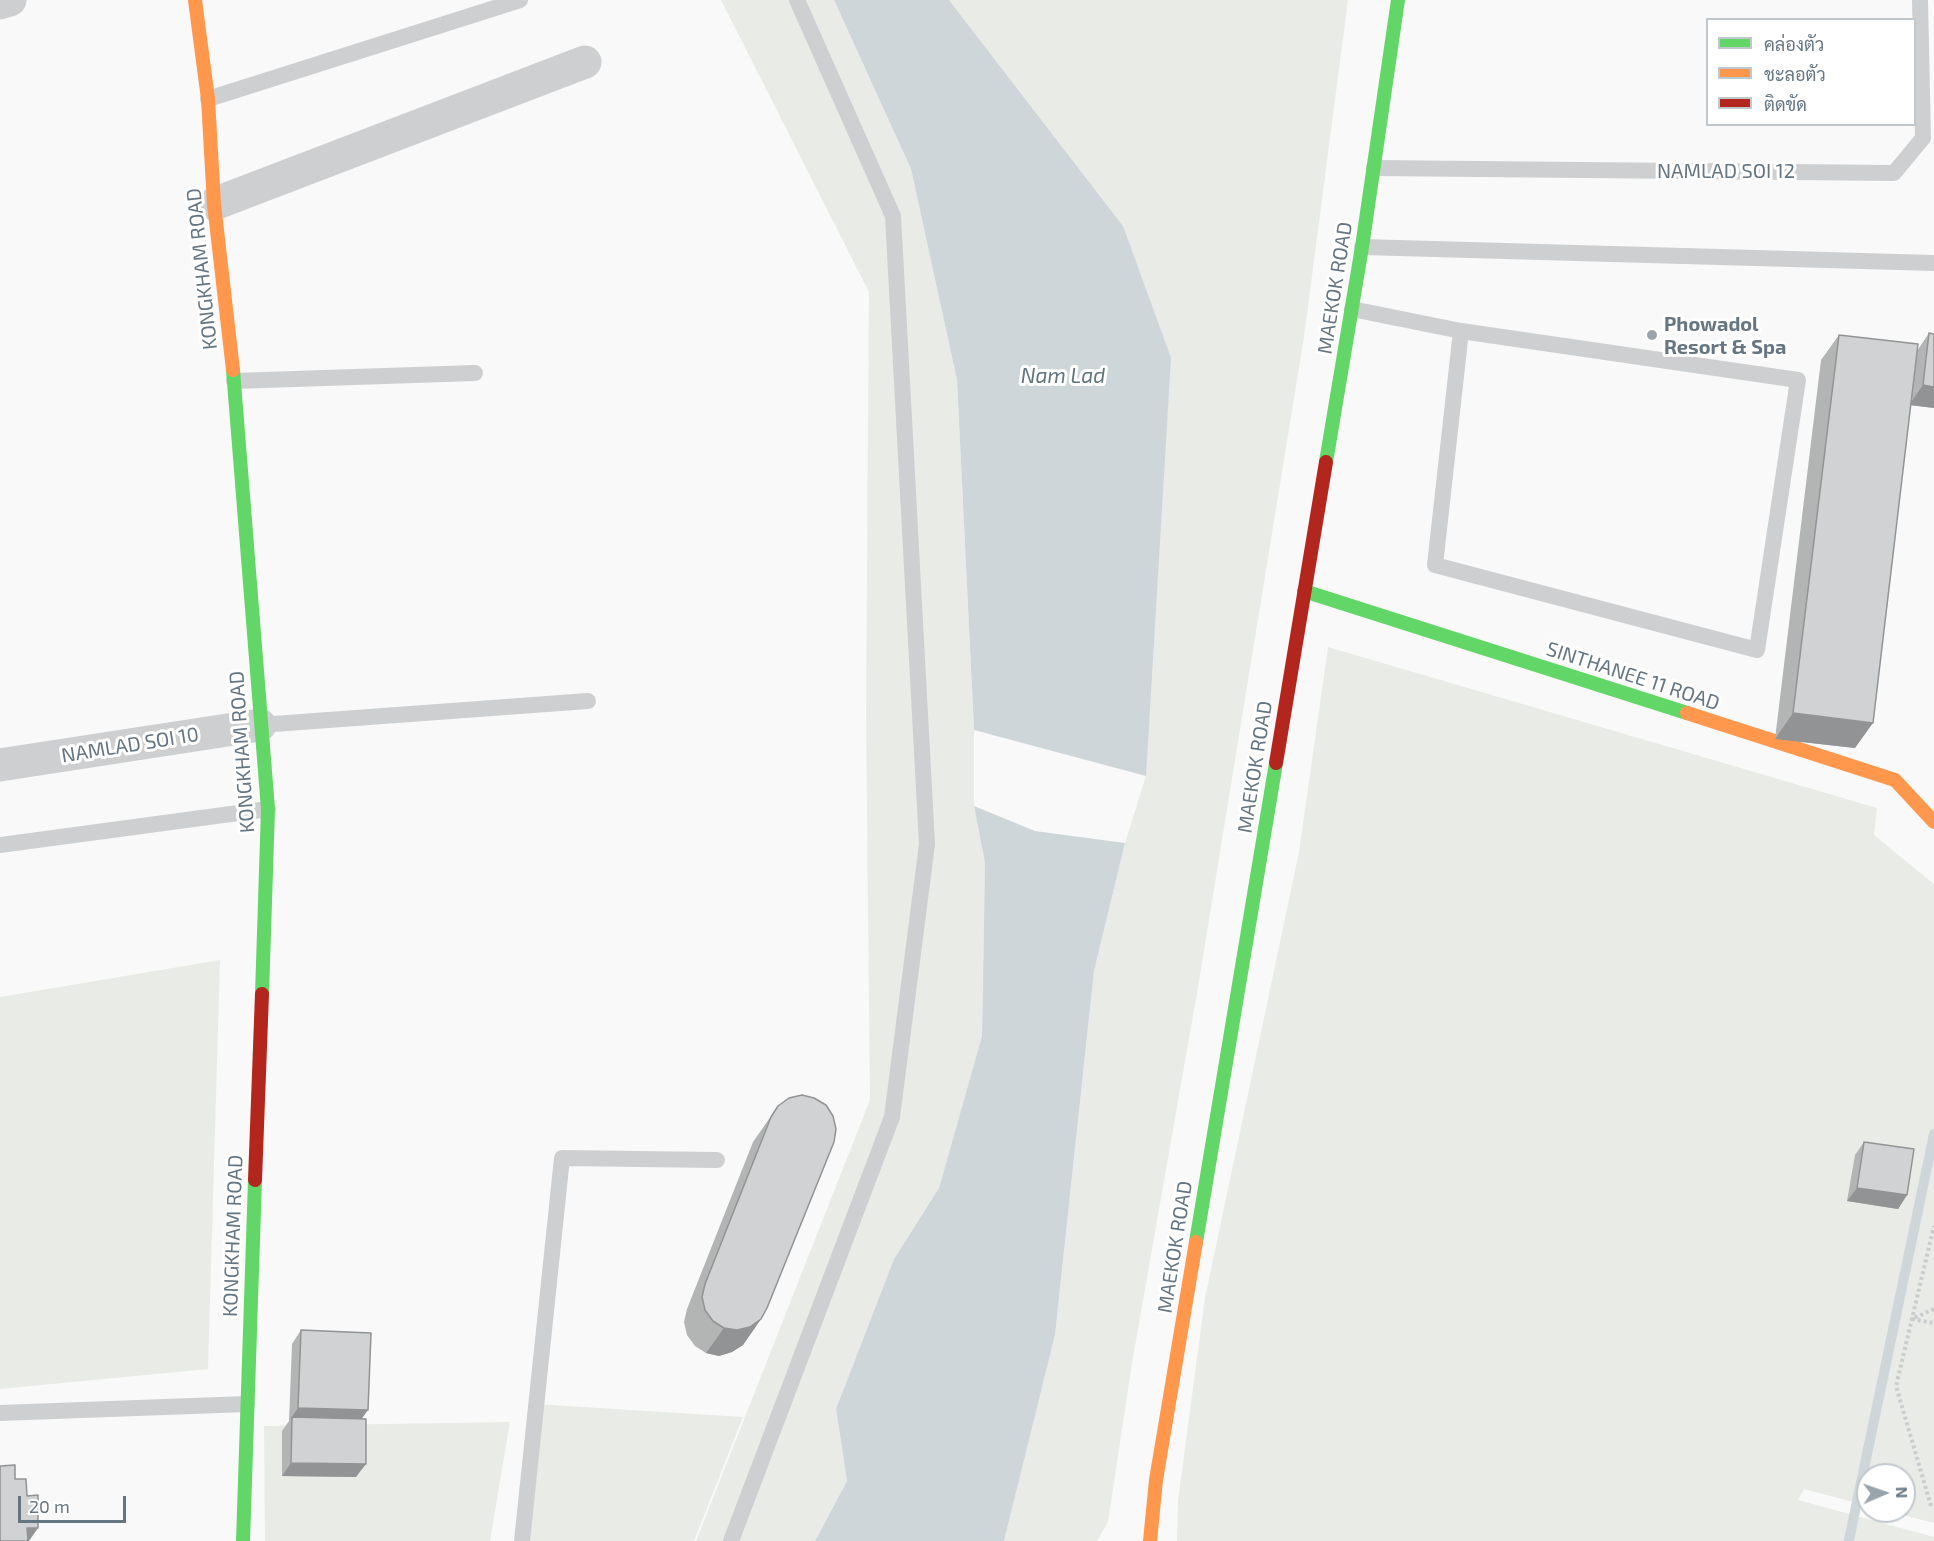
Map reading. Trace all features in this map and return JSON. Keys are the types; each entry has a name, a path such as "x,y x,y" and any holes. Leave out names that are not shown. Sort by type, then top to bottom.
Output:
{"street":[{"path":"0,3 10,0"},
{"name":"KONGKHAM ROAD","path":"195,0 208,99 214,204 234,381 268,809 243,1541"},
{"name":"MAEKOK ROAD","path":"1150,1541 1156,1480 1352,309 1398,0"},
{"path":"214,204 585,62"},
{"name":"SINTHANEE 11 ROAD","path":"1304,591 1895,780 1934,822"},
{"name":"NAMLAD SOI 10","path":"0,765 260,725"}],"lane":[{"path":"208,99 520,0"},
{"path":"731,1541 892,1117 927,844 893,216 797,0"},
{"name":"NAMLAD SOI 12","path":"1374,168 1894,172 1923,138 1920,0"},
{"path":"1362,247 1934,263"},
{"path":"1352,309 1461,331 1798,380 1757,650 1435,565 1461,331"},
{"path":"234,381 475,373"},
{"path":"260,725 588,701"},
{"path":"0,845 268,809"},
{"path":"522,1541 562,1158 717,1160"},
{"path":"0,1413 247,1404"}],"path":[{"path":"1931,1506 1896,1386 1934,1226"},
{"path":"1912,1319 1934,1309"},
{"path":"1912,1319 1934,1323"}],"shaded area":[{"path":"721,0 834,0 911,169 957,380 974,730 974,806 985,863 982,1036 939,1188 894,1259 836,1409 847,1481 815,1541 696,1541 870,1100 866,714 869,292"},
{"path":"949,0 1348,0 1304,337 1198,987 1132,1363 1108,1522 1097,1541 1004,1541 1055,1335 1094,971 1125,843 1146,776 1123,226"},
{"path":"1328,647 1877,808 1874,835 1934,884 1934,1523 1916,1518 1916,1463 1856,1463 1856,1503 1804,1489 1798,1500 1856,1516 1856,1523 1883,1523 1934,1537 1934,1541 1177,1541 1178,1501 1205,1298 1299,852"},
{"path":"220,960 208,1369 0,1389 0,997"},
{"path":"535,1404 743,1417 694,1541 522,1541"},
{"path":"510,1422 490,1541 265,1541 264,1426"}],"water":[{"name":"Nam Lad","path":"834,0 949,0 1123,226 1171,358 1146,776 974,730 957,380 911,169"},
{"path":"974,806 1035,831 1125,843 1094,971 1055,1335 1004,1541 815,1541 847,1481 836,1409 894,1259 939,1188 982,1036 985,863"}],"building":[{"path":"1929,333 1934,334 1934,387 1923,385"},
{"path":"1839,335 1918,344 1873,723 1793,713"},
{"path":"802,1095 814,1098 826,1105 833,1116 836,1129 834,1142 761,1319 750,1327 737,1330 724,1328 713,1321 705,1310 702,1297 705,1284 771,1117 778,1106 789,1098"},
{"path":"1864,1142 1914,1149 1907,1195 1857,1188"},
{"path":"301,1330 371,1333 368,1410 298,1408"},
{"path":"292,1417 366,1419 366,1464 291,1463"},
{"path":"15,1465 15,1479 26,1479 27,1496 38,1495 38,1528 27,1528 28,1541 0,1541 0,1466"}],"waterway":[{"path":"1849,1540 1934,1134"}],"traffic: fast":[{"path":"1326,462 1362,247 1398,0"},
{"path":"233,370 268,809 262,994"},
{"path":"1304,591 1687,713"},
{"path":"1196,1242 1276,763"},
{"path":"243,1541 255,1180"}],"traffic: slow":[{"path":"195,0 208,99 214,204 233,370"},
{"path":"1687,713 1895,780 1934,822"},
{"path":"1150,1541 1156,1480 1196,1242"}],"traffic: jam":[{"path":"1276,763 1326,462"},
{"path":"255,1180 262,994"}],"place":[{"name":"Phowadol Resort & Spa","path":"1652,335"}]}
